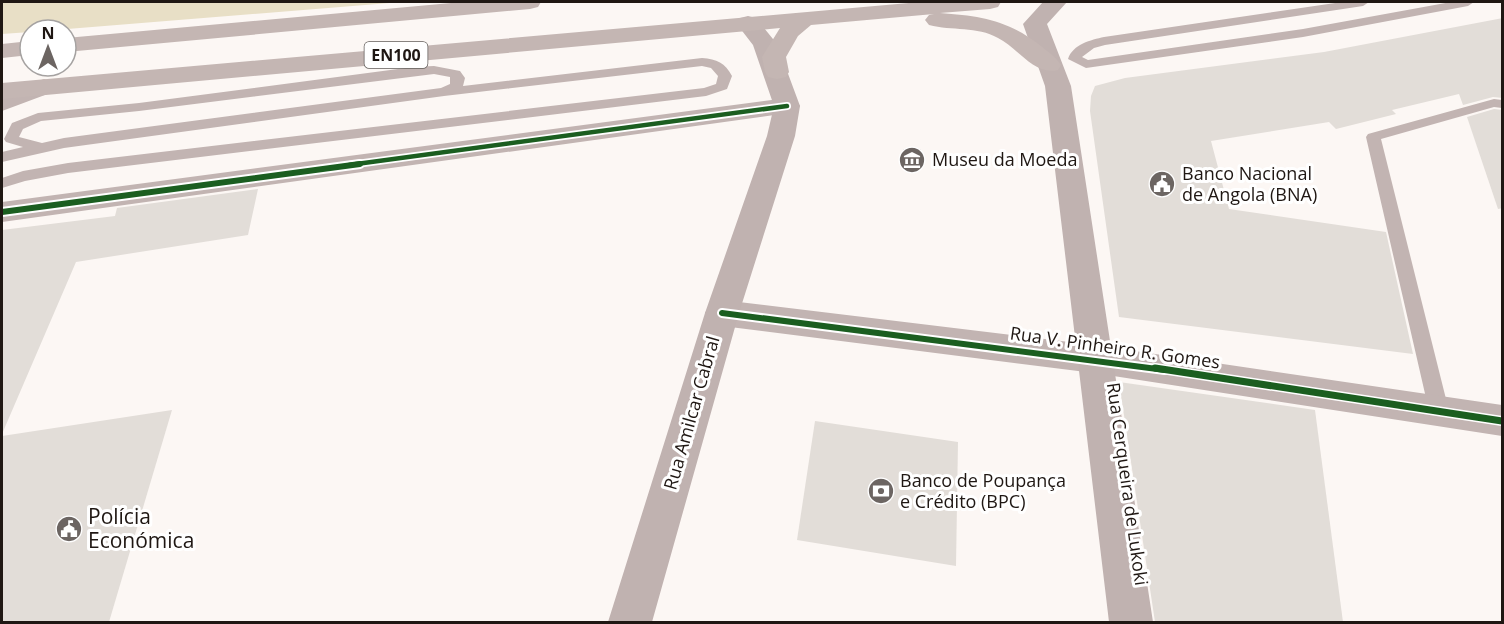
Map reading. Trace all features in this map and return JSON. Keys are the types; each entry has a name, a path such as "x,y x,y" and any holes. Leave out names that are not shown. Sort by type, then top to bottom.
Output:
{"main road":[{"name":"EN100","path":"78,44 530,2"},
{"name":"EN100","path":"2,91 990,2"},
{"path":"726,4 748,23"},
{"path":"840,14 973,22 1014,37 1054,75"},
{"path":"777,72 774,57 789,32 807,17"},
{"path":"2,51 18,49"}],"street":[{"name":"Rua Cerqueira de Lukoki","path":"1056,2 1043,13 1035,24 1054,75 1131,622"},
{"path":"2,212 784,121 777,72 765,44 748,23"},
{"path":"2,103 44,87"},
{"name":"Rua Amilcar Cabral","path":"630,622 722,313 784,121"},
{"name":"Rua V. Pinheiro R. Gomes","path":"722,313 1094,359 1503,421"}],"lane":[{"path":"1086,64 1075,59 1075,56 1089,45 1104,41 1363,2"},
{"path":"1054,75 1067,68 1086,64 1291,34 1468,2"},
{"path":"2,157 16,155 38,147 444,92 702,62 711,62 721,67 725,76 722,86 706,92 68,168 23,176 2,183"},
{"path":"38,147 11,139 11,134 17,126 38,117 413,71 434,70 455,74 458,78 456,86 444,92"},
{"path":"1439,411 1372,137 1494,103 1503,104"}],"shaded area":[{"path":"2,2 402,2 78,28 78,18 18,18 18,33 2,34"}],"building":[{"name":"Banco Nacional de Angola (BNA)","path":"1503,18 1503,98 1493,97 1463,105 1459,94 1392,110 1396,114 1336,129 1329,122 1211,141 1229,209 1386,232 1413,354 1119,317 1090,111 1091,96 1095,86 1125,78 1324,52"},
{"path":"1494,109 1503,110 1503,208 1498,209 1467,117"},
{"path":"258,189 248,235 76,262 2,434 2,230 115,216 117,208"},
{"path":"1119,382 1315,410 1343,622 1155,622"},
{"name":"Polícia Económica","path":"172,410 109,622 2,622 2,436"},
{"name":"Banco de Poupança e Crédito (BPC)","path":"815,421 958,442 956,566 797,540"}],"cycle path":[{"path":"2,212 787,106"},
{"path":"722,313 1094,359 1502,421"}],"place":[{"name":"Museu da Moeda","path":"912,160"},
{"name":"Banco Nacional de Angola (BNA)","path":"1162,184"},
{"name":"Banco de Poupança e Crédito (BPC)","path":"881,491"},
{"name":"Polícia Económica","path":"69,529"}]}
